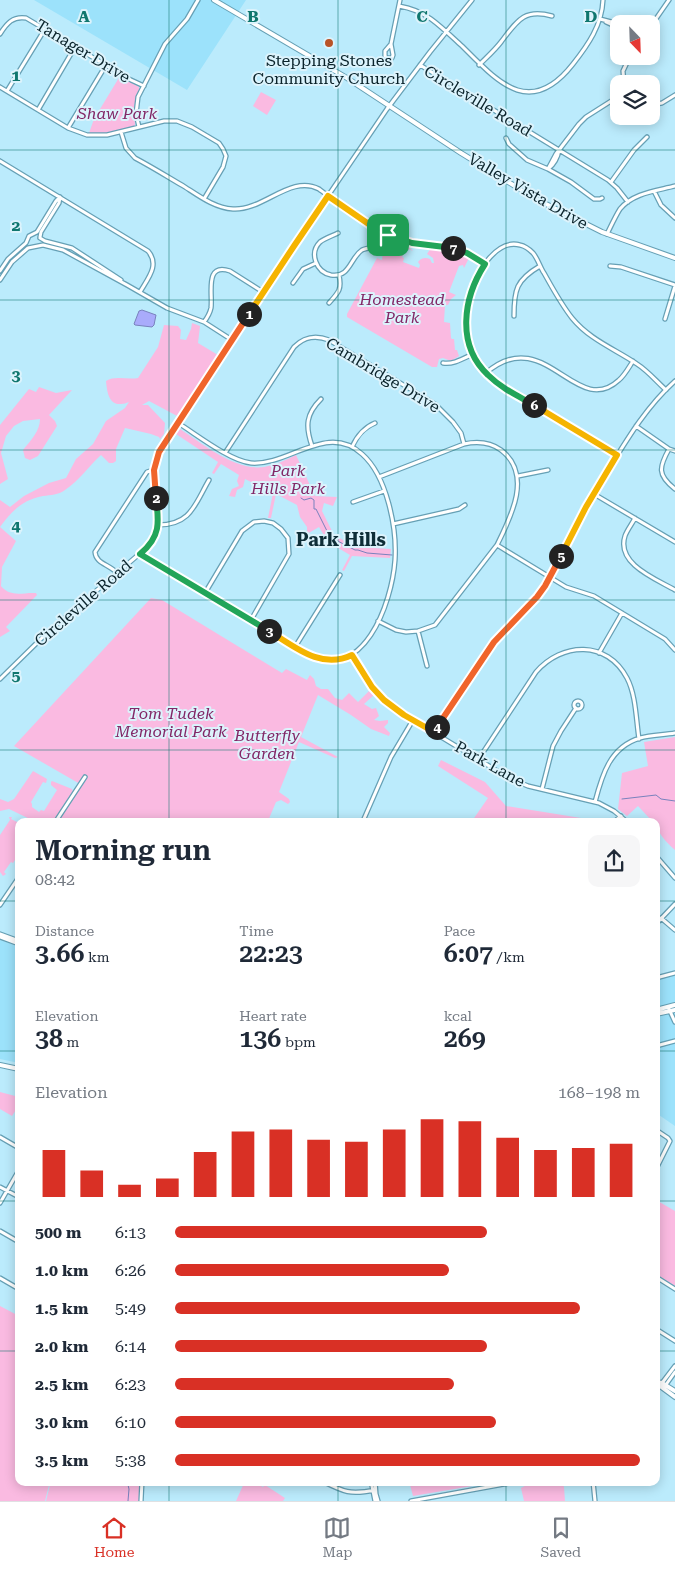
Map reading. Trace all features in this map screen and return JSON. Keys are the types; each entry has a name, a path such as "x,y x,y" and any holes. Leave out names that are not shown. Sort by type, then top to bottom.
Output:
{"main road":[{"name":"Valley Vista Drive","path":"214,0 336,71 510,184 556,210 607,234 675,258"},
{"path":"660,1012 675,1005"},
{"path":"660,1010 675,1010"},
{"path":"0,1065 15,1068"},
{"path":"661,1385 675,1391"},
{"path":"661,1385 675,1397"}],"street":[{"path":"139,127 136,109 138,97 165,44 187,19 198,0"},
{"path":"391,44 400,0"},
{"path":"420,64 472,0"},
{"path":"399,6 424,14 446,32 493,77 510,88 528,92 540,91 551,85 571,67 592,37 600,20 603,0"},
{"path":"659,15 669,0"},
{"path":"479,64 495,49 518,20 539,13 552,16"},
{"name":"Tanager Drive","path":"0,34 8,22 19,18 30,20 144,86"},
{"path":"600,20 610,24"},
{"path":"7,91 45,29"},
{"path":"38,110 75,47"},
{"name":"Circleville Road","path":"0,679 48,632 140,554 153,540 158,524 154,470 159,452 263,292 420,64 611,182 628,202"},
{"path":"68,128 106,65"},
{"path":"0,87 68,128 82,134 92,136 107,135 164,121 192,126 222,146 226,156 225,164 204,199"},
{"path":"660,103 675,95"},
{"path":"548,169 573,131 586,117 610,102"},
{"path":"121,132 126,148 135,158 204,199 227,209 246,208 257,205 292,188 306,185 314,187 388,235 412,243 459,250 485,264"},
{"path":"611,182 634,150 647,137"},
{"path":"506,138 509,144 524,158 571,182 594,199 602,198"},
{"path":"0,161 146,248 154,262 153,269 140,292"},
{"path":"607,234 617,215 628,202 637,196 675,186"},
{"path":"654,191 661,205 675,218"},
{"path":"0,271 8,259 25,245 29,236 34,234 60,197"},
{"path":"38,246 41,232 60,197"},
{"path":"338,233 323,240 315,252 316,263 326,274 339,275 347,270 360,252 381,246 388,235"},
{"path":"34,234 45,241 72,248 127,284"},
{"path":"27,241 32,247"},
{"path":"617,455 505,388 486,373 472,354 466,333 466,316 470,295 485,264 502,247 517,244 525,247 532,252 560,301 573,319 598,342 644,369 666,390"},
{"path":"0,280 16,258 26,249 43,245 68,252 167,308 204,322 232,340"},
{"path":"293,283 303,269 316,263"},
{"path":"514,316 514,298 517,287 526,275 540,266"},
{"path":"610,266 621,267 675,286 666,319"},
{"path":"204,322 211,306 211,280 214,274 219,271 230,271 263,292"},
{"path":"329,303 340,289 339,275"},
{"name":"Cambridge Drive","path":"225,453 294,347 302,340 313,337 329,340 435,404 454,422 461,433 464,444"},
{"path":"443,363 453,363 472,354"},
{"path":"486,373 498,363 507,359 516,357 528,358 539,362 583,387 599,390 617,382 633,361"},
{"path":"434,732 494,642 537,597 550,577 617,455 636,426 675,381"},
{"path":"312,446 308,431 308,421 312,410 321,399"},
{"path":"140,554 295,647 311,656 324,660 339,660 352,655 362,647 384,609 389,592 394,567 393,524 379,477 361,452 335,442 322,443 274,460 257,463 240,461 178,423"},
{"path":"352,447 359,434 375,423"},
{"path":"636,426 669,449 675,451"},
{"path":"378,621 402,632 418,631 431,627 438,622 497,546 504,532 518,489 518,476 512,461 499,449 481,442 464,444 379,477"},
{"path":"669,449 662,462 661,469 664,478 675,489"},
{"path":"117,572 99,561 95,557 94,552 147,472 154,470"},
{"path":"518,476 548,470"},
{"path":"158,524 174,524 186,517 209,480"},
{"path":"353,502 384,491"},
{"path":"594,494 675,542"},
{"path":"393,524 459,509 465,505"},
{"path":"635,518 624,538 626,556 632,564 675,590"},
{"path":"205,593 242,531 249,525 264,521 273,523 288,538 289,554 251,620"},
{"path":"497,546 566,587 594,596 665,639 675,650"},
{"path":"295,647 340,575"},
{"path":"598,653 622,613"},
{"path":"418,631 427,666"},
{"path":"478,760 542,664 553,656 582,649 598,653 615,662 627,679 632,693 639,739"},
{"name":"Park Lane","path":"352,655 376,691 388,703 478,760 509,778 528,786 595,802 606,806 621,816"},
{"path":"542,789 553,746 576,708"},
{"path":"364,818 391,757 413,720"},
{"path":"595,802 602,776 610,760 625,746 639,739 675,733"},
{"path":"58,818 85,777"},
{"path":"660,861 675,878"},
{"path":"0,905 15,883"},
{"path":"675,904 661,918 675,930"},
{"path":"0,935 15,941"},
{"path":"660,977 675,973"},
{"path":"669,1009 675,1022"},
{"path":"660,1045 675,1041"},
{"path":"660,1133 670,1141 660,1161"},
{"path":"0,1137 15,1146"},
{"path":"0,1203 15,1177"},
{"path":"0,1187 15,1195"},
{"path":"0,1231 15,1240"},
{"path":"0,1278 15,1287"},
{"path":"660,1280 675,1289"},
{"path":"660,1332 675,1341"},
{"path":"661,1385 675,1366"},
{"path":"661,1385 675,1372"},
{"path":"140,1501 142,1486"},
{"path":"332,1486 351,1493 374,1490"},
{"path":"372,1486 378,1501"},
{"path":"374,1486 374,1501"},
{"path":"411,1501 499,1486"},
{"path":"594,1486 595,1501"}],"shaded area":[{"path":"34,0 246,0 187,90"},
{"path":"0,940 15,946 15,1062 0,1059"},
{"path":"675,975 675,1126 660,1116 660,978"}],"green space":[{"name":"Shaw Park","path":"120,76 139,87 134,106 135,126 109,133 89,133 94,119"},
{"path":"261,92 276,100 267,115 253,106"},
{"name":"Homestead Park","path":"390,238 405,244 413,251 406,248 402,257 404,258 403,262 419,268 418,262 423,258 430,259 434,263 433,258 427,254 431,248 457,251 469,258 464,268 463,265 459,266 449,292 456,295 448,305 445,305 444,322 450,323 451,338 454,339 455,350 457,350 459,356 451,361 443,358 439,359 437,367 432,367 347,317 377,258 382,260 384,245 387,239"},
{"path":"192,323 200,326 198,343 218,355 179,417 149,401 142,405 148,405 165,423 164,434 160,439 151,434 125,428 116,449 116,461 109,463 101,455 65,490 23,503 13,511 0,527 0,500 10,507 24,496 49,483 66,478 76,459 93,444 106,421 125,408 129,402 117,404 111,400 106,381 113,378 138,378 158,347 164,325 178,326 181,330 180,339 186,340"},
{"path":"39,387 56,393 72,390 49,415 57,426 38,456 30,460 25,458 23,450 37,431 40,419 23,421 14,426 6,436 1,453 8,479 0,484 0,425 29,389 36,392"},
{"name":"Park Hills Park","path":"180,429 209,449 242,465 264,467 296,455 315,496 337,497 333,506 324,503 322,511 334,535 356,547 391,549 390,558 352,556 344,571 342,570 350,555 328,542 319,527 307,534 307,527 300,517 297,505 276,494 271,518 268,518 273,493 245,479 243,487 237,490 235,497 229,496 232,489 239,486 237,481 239,475 221,464 214,474 212,473 218,462 176,434"},
{"path":"0,527 16,541 2,567 1,586 9,592 17,594 36,593 37,595 6,627 10,631 0,637"},
{"name":"Tom Tudek Memorial Park","path":"151,598 162,600 282,673 286,669 307,680 310,675 314,679 316,686 321,689 328,689 335,698 342,700 349,693 358,702 371,689 375,694 364,704 372,709 376,708 379,716 374,720 388,720 384,727 390,733 389,736 371,729 318,695 301,737 338,757 335,758 299,742 279,792 289,799 290,802 288,804 281,800 276,802 269,818 58,818 80,784 14,746"},
{"path":"675,737 675,850 665,841 660,833 660,818 649,818 638,806 627,816 618,809 622,773 648,766 644,742"},
{"path":"441,760 485,782 506,806 581,818 474,818 488,798 438,766"},
{"path":"33,771 47,779 46,783 43,782 31,802 32,807 39,812 41,810 44,811 57,790 51,785 52,781 72,789 73,792 55,818 28,818 9,809 0,811 0,799 8,802 14,799"},
{"path":"9,817 12,817 11,819 15,821 15,860 13,863 11,862 4,872 6,874 3,876 0,872 0,835 10,820"},
{"path":"0,1092 15,1096 15,1111 12,1116 0,1109"},
{"path":"660,1202 675,1211 675,1286 660,1277"},
{"path":"0,1306 15,1314 15,1486 49,1486 45,1501 0,1501"},
{"path":"50,1486 142,1486 141,1501 46,1501"},
{"path":"243,1486 267,1486 285,1498 283,1501 236,1501"},
{"path":"410,1486 472,1486 413,1496"},
{"path":"525,1486 564,1486 565,1501 524,1501 521,1488"}],"water":[{"path":"142,310 156,315 152,327 134,324 139,311"}],"waterway":[{"path":"301,498 304,500 311,498 314,500 314,509 316,509 330,537 355,550 392,555"},
{"path":"622,799 656,795 661,799 675,801"},
{"path":"128,1486 128,1501"}],"place":[{"name":"Stepping Stones Community Church","path":"329,43"}],"district":[{"name":"Park Hills","path":"341,539"}],"route":[{"path":"328,196 388,235 412,243 459,250 485,264 470,295 466,316 466,333 472,354 486,373 496,382 617,455 586,507 545,586 494,642 434,732 404,715 384,700 372,687 352,655 333,661 311,656 140,554 151,544 157,529 158,521 153,473 159,452 328,196"}],"park label":[{"name":"Butterfly Garden","path":"267,744"}]}
